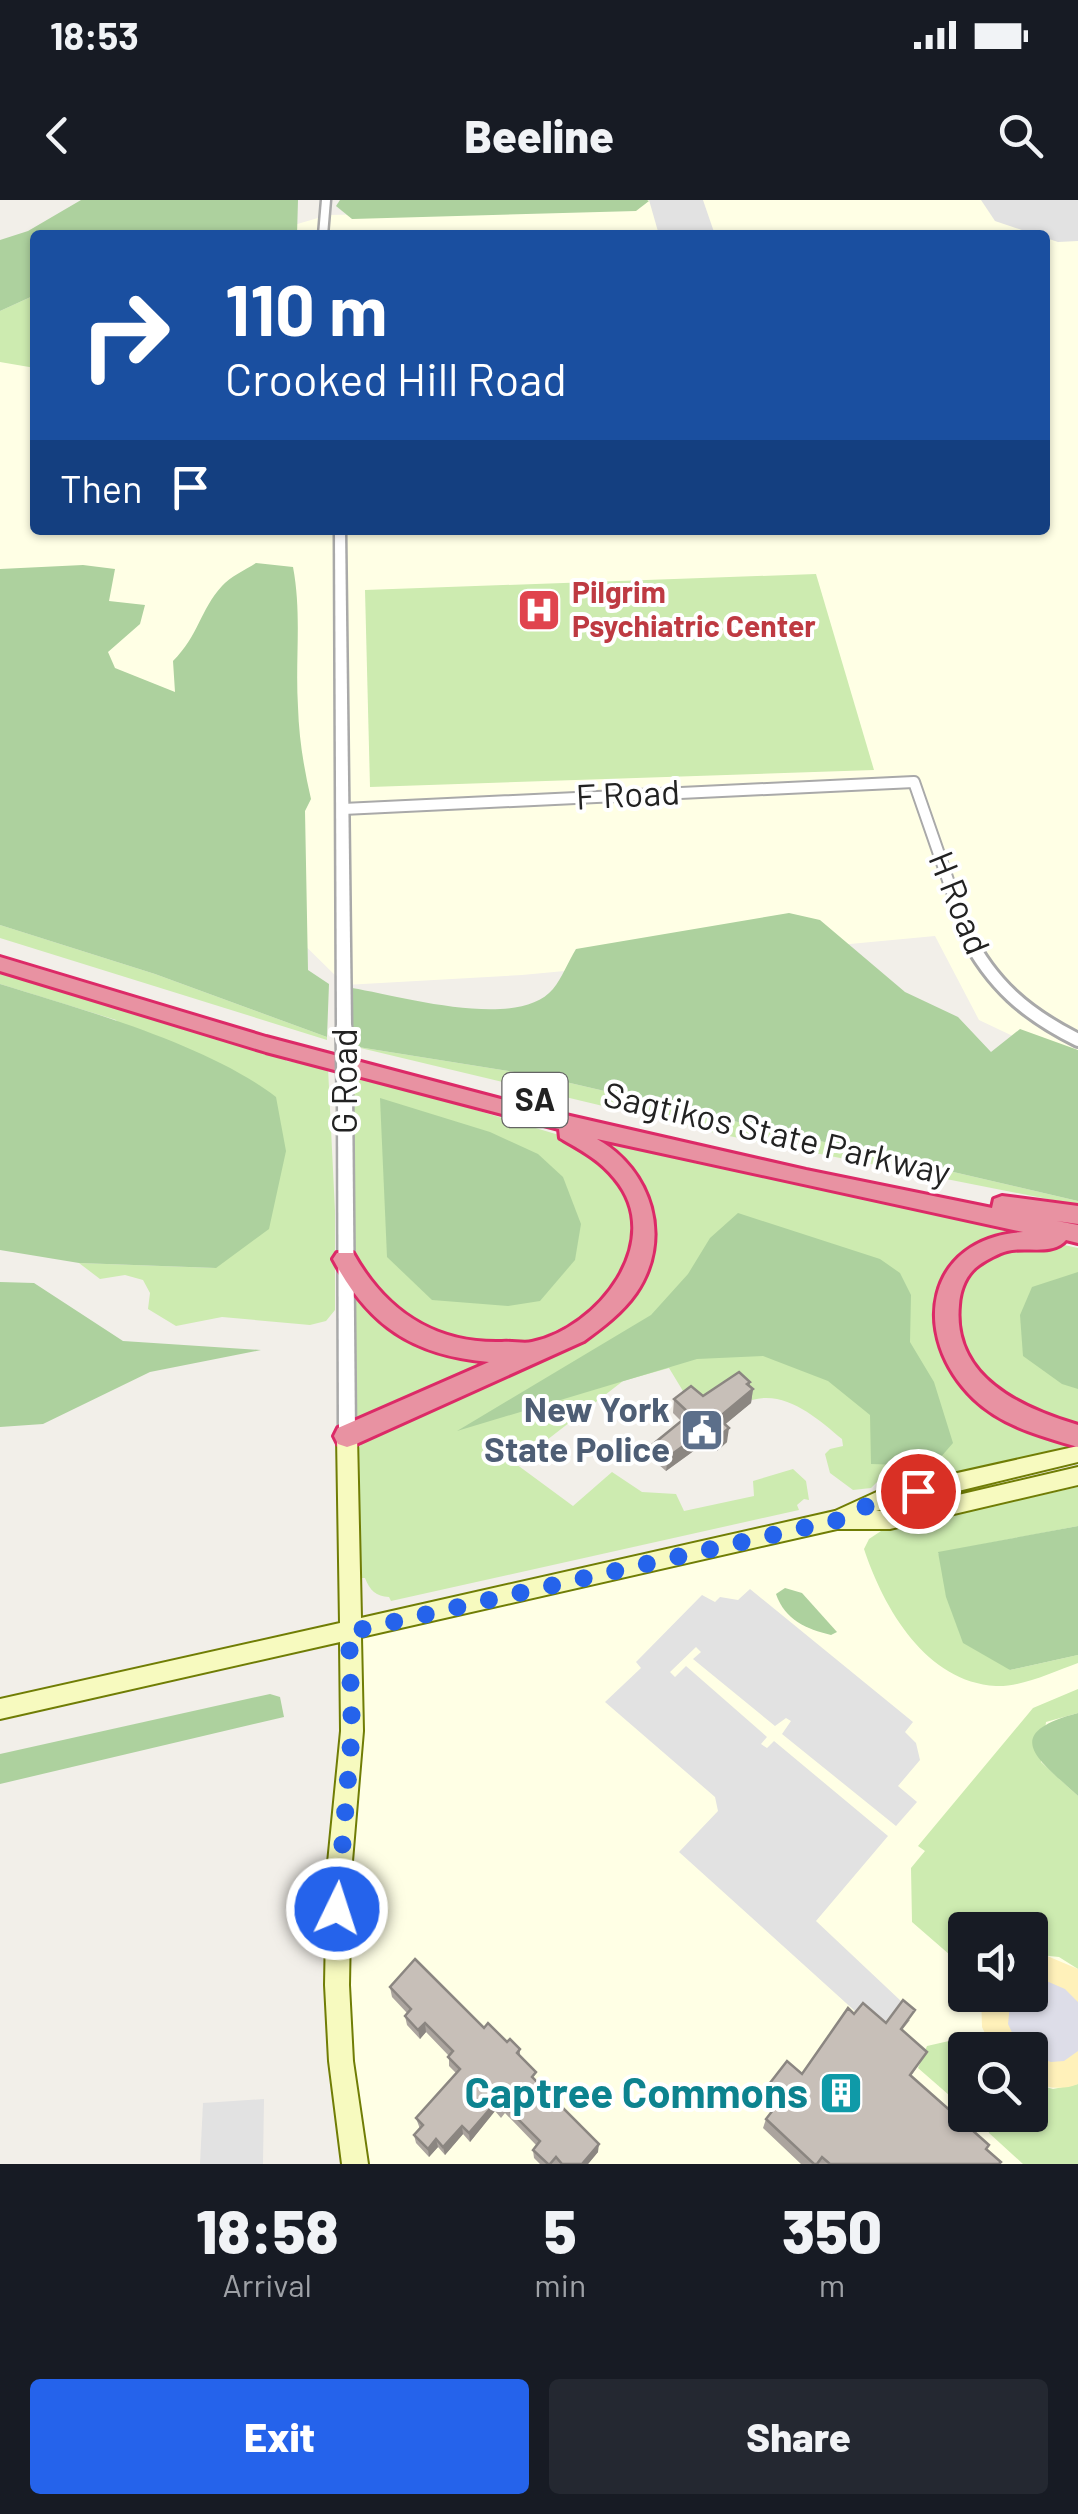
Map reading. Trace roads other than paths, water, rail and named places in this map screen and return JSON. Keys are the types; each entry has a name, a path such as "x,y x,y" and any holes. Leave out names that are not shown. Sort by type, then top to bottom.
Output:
{"highway":[{"name":"Sagtikos State Parkway","path":"0,950 231,1020 480,1087 724,1146 1078,1217"},
{"name":"Sagtikos State Parkway","path":"0,964 262,1042 505,1106 858,1189 1078,1234"},
{"path":"347,1436 591,1324 617,1303 643,1257 646,1225 631,1182 604,1152 579,1137 505,1106"},
{"path":"1078,1242 1019,1240 980,1254 953,1283 943,1324 959,1368 995,1406 1024,1422 1078,1436"},
{"path":"346,1258 364,1294 384,1315 412,1334 476,1352 540,1349"}],"main road":[{"name":"G Road","path":"347,1436 352,1731 336,1947 341,2061 355,2164"},
{"path":"838,1520 881,1499 1078,1454"},
{"path":"0,1709 838,1520 890,1520 1078,1476"}],"street":[{"path":"323,230 326,200"},
{"name":"G Road","path":"340,535 347,1436"},
{"name":"F Road","path":"343,809 914,782"},
{"name":"H Road","path":"914,782 967,934 993,980 1012,1000 1078,1040"}],"place":[{"name":"Pilgrim Psychiatric Center","path":"539,610"},
{"name":"New York State Police","path":"702,1430"},
{"name":"Captree Commons","path":"841,2093"}]}
